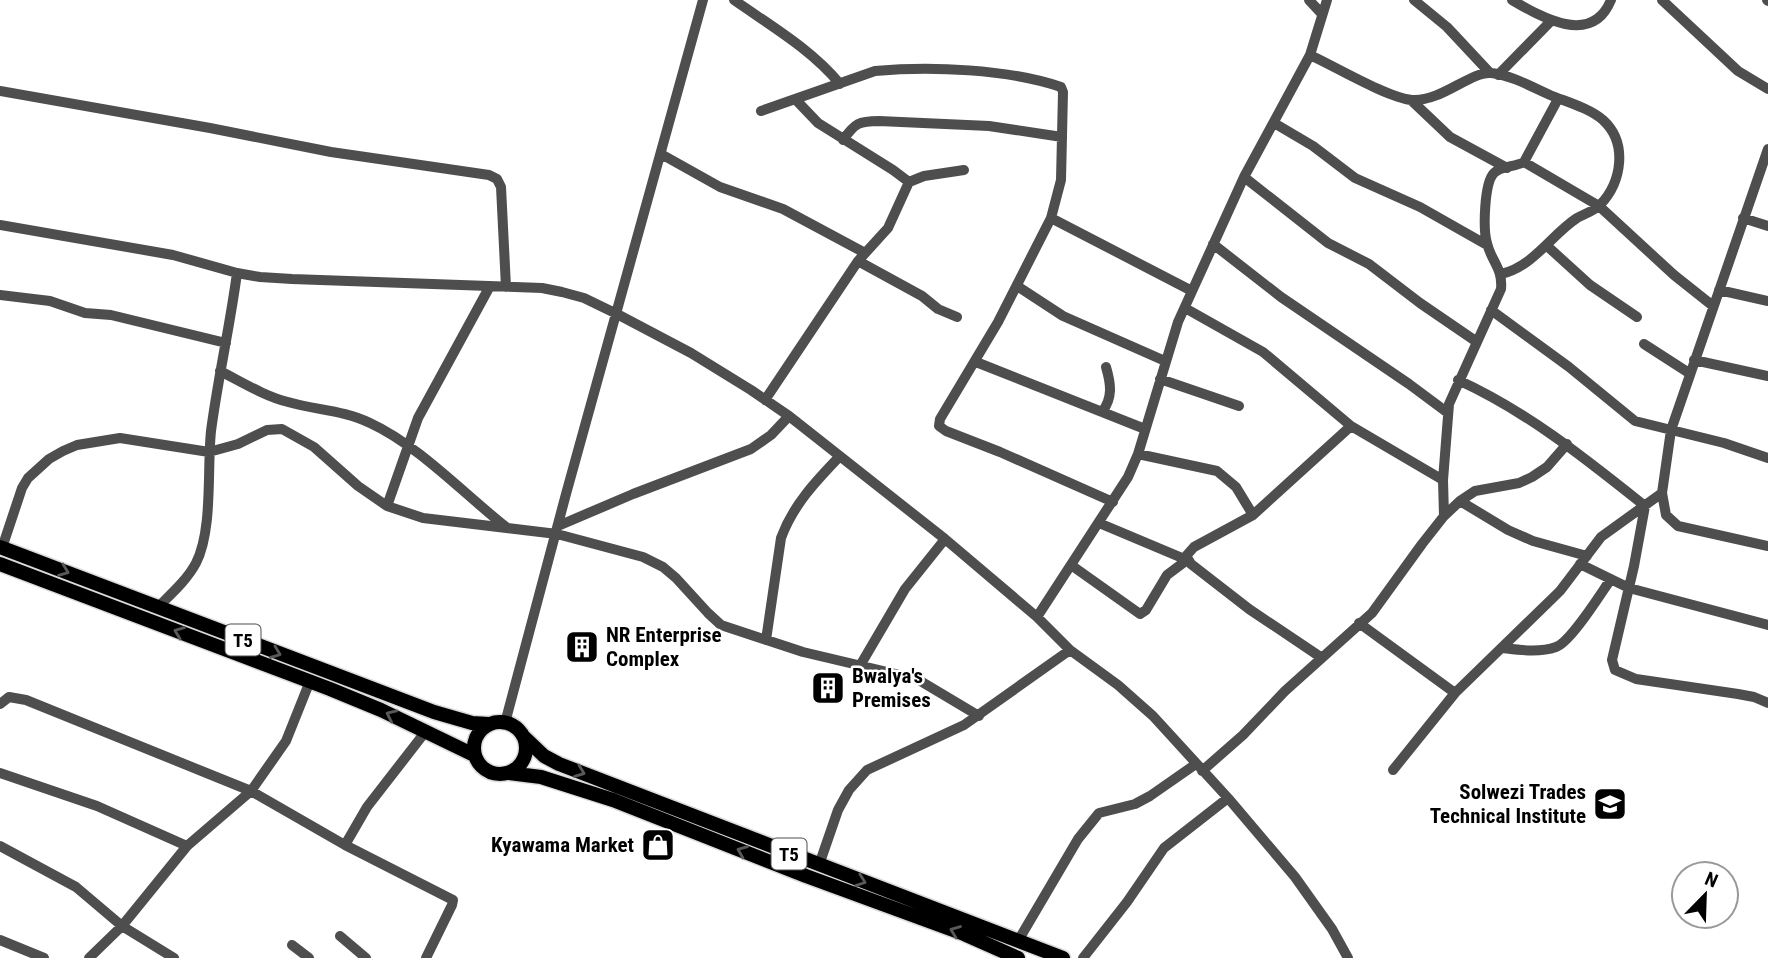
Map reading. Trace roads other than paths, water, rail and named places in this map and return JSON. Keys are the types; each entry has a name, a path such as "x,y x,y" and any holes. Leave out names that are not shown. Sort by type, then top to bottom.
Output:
{"highway":[{"name":"T5","path":"1,547 434,712 472,723 505,723 514,726 544,756 559,764 1063,958"},
{"name":"T5","path":"0,564 310,681 426,731 474,755 479,765 488,772 541,777 613,800 806,876 964,934 1013,957"},
{"path":"474,755 477,734 489,724"},
{"path":"509,773 519,767 524,758 526,747 523,736"}],"street":[{"path":"505,723 703,0"},
{"path":"734,0 808,51 840,84"},
{"path":"1309,0 1322,14"},
{"path":"1037,617 1113,502 1138,454 1165,361 1192,291 1244,177 1310,55 1326,0"},
{"path":"1414,0 1447,27 1494,74"},
{"path":"1512,0 1551,21 1574,26 1584,24 1603,13 1611,0"},
{"path":"1662,0 1738,71 1768,89"},
{"path":"1494,74 1551,21"},
{"path":"1310,55 1411,100 1450,137 1507,168"},
{"path":"761,111 875,71 923,68 994,74 1061,87 1061,180 1051,218 976,362 940,419 940,428 1113,502"},
{"path":"1411,100 1437,95 1483,73 1494,74 1601,118 1615,137 1619,151 1619,176 1599,206 1564,227 1523,266 1501,274"},
{"path":"0,91 331,152 489,175 497,179 502,192 506,287"},
{"path":"1444,516 1443,480 1448,413 1458,380 1501,289 1501,274 1487,245 1485,228 1489,180 1498,170 1524,162 1558,99"},
{"path":"796,100 818,123 909,182"},
{"path":"843,140 850,129 861,121 989,126 1062,137"},
{"path":"1275,123 1313,146 1355,178 1420,207 1487,245"},
{"path":"1768,149 1671,430 1662,493 1666,515 1678,526 1768,546"},
{"path":"661,155 720,187 783,209 922,296 938,309 957,317"},
{"path":"1524,162 1599,206 1674,275 1713,306"},
{"path":"765,400 861,257 888,228 909,182 924,176 964,170"},
{"path":"1244,177 1328,243 1363,260 1477,341"},
{"path":"1051,218 1192,291"},
{"path":"1744,218 1768,226"},
{"path":"0,225 173,255 237,273 282,279 490,286 562,292 584,298 691,352 789,415 945,539 1037,617 1070,650 1118,685 1153,716 1295,877 1332,929 1348,958"},
{"path":"1213,244 1281,297 1448,413"},
{"path":"1546,245 1590,285 1637,317"},
{"path":"158,607 189,574 197,561 207,507 209,452 220,371 237,273"},
{"path":"387,506 426,401 490,286"},
{"path":"1017,286 1063,316 1165,361"},
{"path":"1719,290 1768,301"},
{"path":"0,295 50,302 85,313 111,315 226,342"},
{"path":"1185,308 1263,352 1351,426 1443,480"},
{"path":"1491,310 1569,367 1635,421 1724,443 1768,458"},
{"path":"1644,344 1689,373"},
{"path":"1694,360 1768,376"},
{"path":"976,362 1145,429"},
{"path":"1102,412 1110,395 1107,367"},
{"path":"220,371 271,397 304,407 355,416 379,427 408,446 506,527"},
{"path":"1160,379 1239,406"},
{"path":"1458,380 1502,401 1567,444 1646,506"},
{"path":"558,530 633,494 751,449 771,435 789,415"},
{"path":"1071,565 1140,614 1146,610 1167,575 1187,560 1188,553 1194,547 1253,514 1351,426"},
{"path":"1,547 22,488 36,469 63,451 78,445 120,438 209,452 246,442 267,430 282,429 314,447 358,486 387,506 423,518 558,530 653,561 676,578 715,620 736,631 803,652 917,679 979,716"},
{"path":"1018,941 1078,839 1099,813 1135,804 1199,767 1372,612 1444,516 1460,500 1475,491 1519,483 1532,477 1547,467 1567,444"},
{"path":"1138,454 1217,471 1236,486 1253,514"},
{"path":"766,640 780,546 786,525 801,499 840,456"},
{"path":"1394,770 1455,693 1560,591 1601,537 1662,493"},
{"path":"1460,500 1508,530 1583,560 1629,588 1768,625"},
{"path":"1646,506 1612,660 1615,670 1636,679 1738,694 1768,703"},
{"path":"1099,523 1187,560 1249,609 1322,658"},
{"path":"860,664 905,589 945,539"},
{"path":"1502,648 1535,651 1559,646 1611,579"},
{"path":"1359,624 1455,693"},
{"path":"819,865 838,810 849,790 867,770 949,734 979,716 1070,650"},
{"path":"89,958 122,926 187,846 251,792 286,741 310,681"},
{"path":"0,704 9,697 26,701 251,792 345,845 453,900 426,958"},
{"path":"345,845 367,807 426,731"},
{"path":"0,773 97,806 187,846"},
{"path":"1083,958 1127,902 1164,848 1228,798"},
{"path":"0,846 76,887 122,926 174,958"},
{"path":"340,936 366,958"},
{"path":"0,940 44,958"},
{"path":"292,945 309,958"}],"place":[{"name":"NR Enterprise Complex","path":"582,647"},
{"name":"Bwalya's Premises","path":"828,688"},
{"name":"Solwezi Trades Technical Institute","path":"1610,804"},
{"name":"Kyawama Market","path":"658,845"}]}
